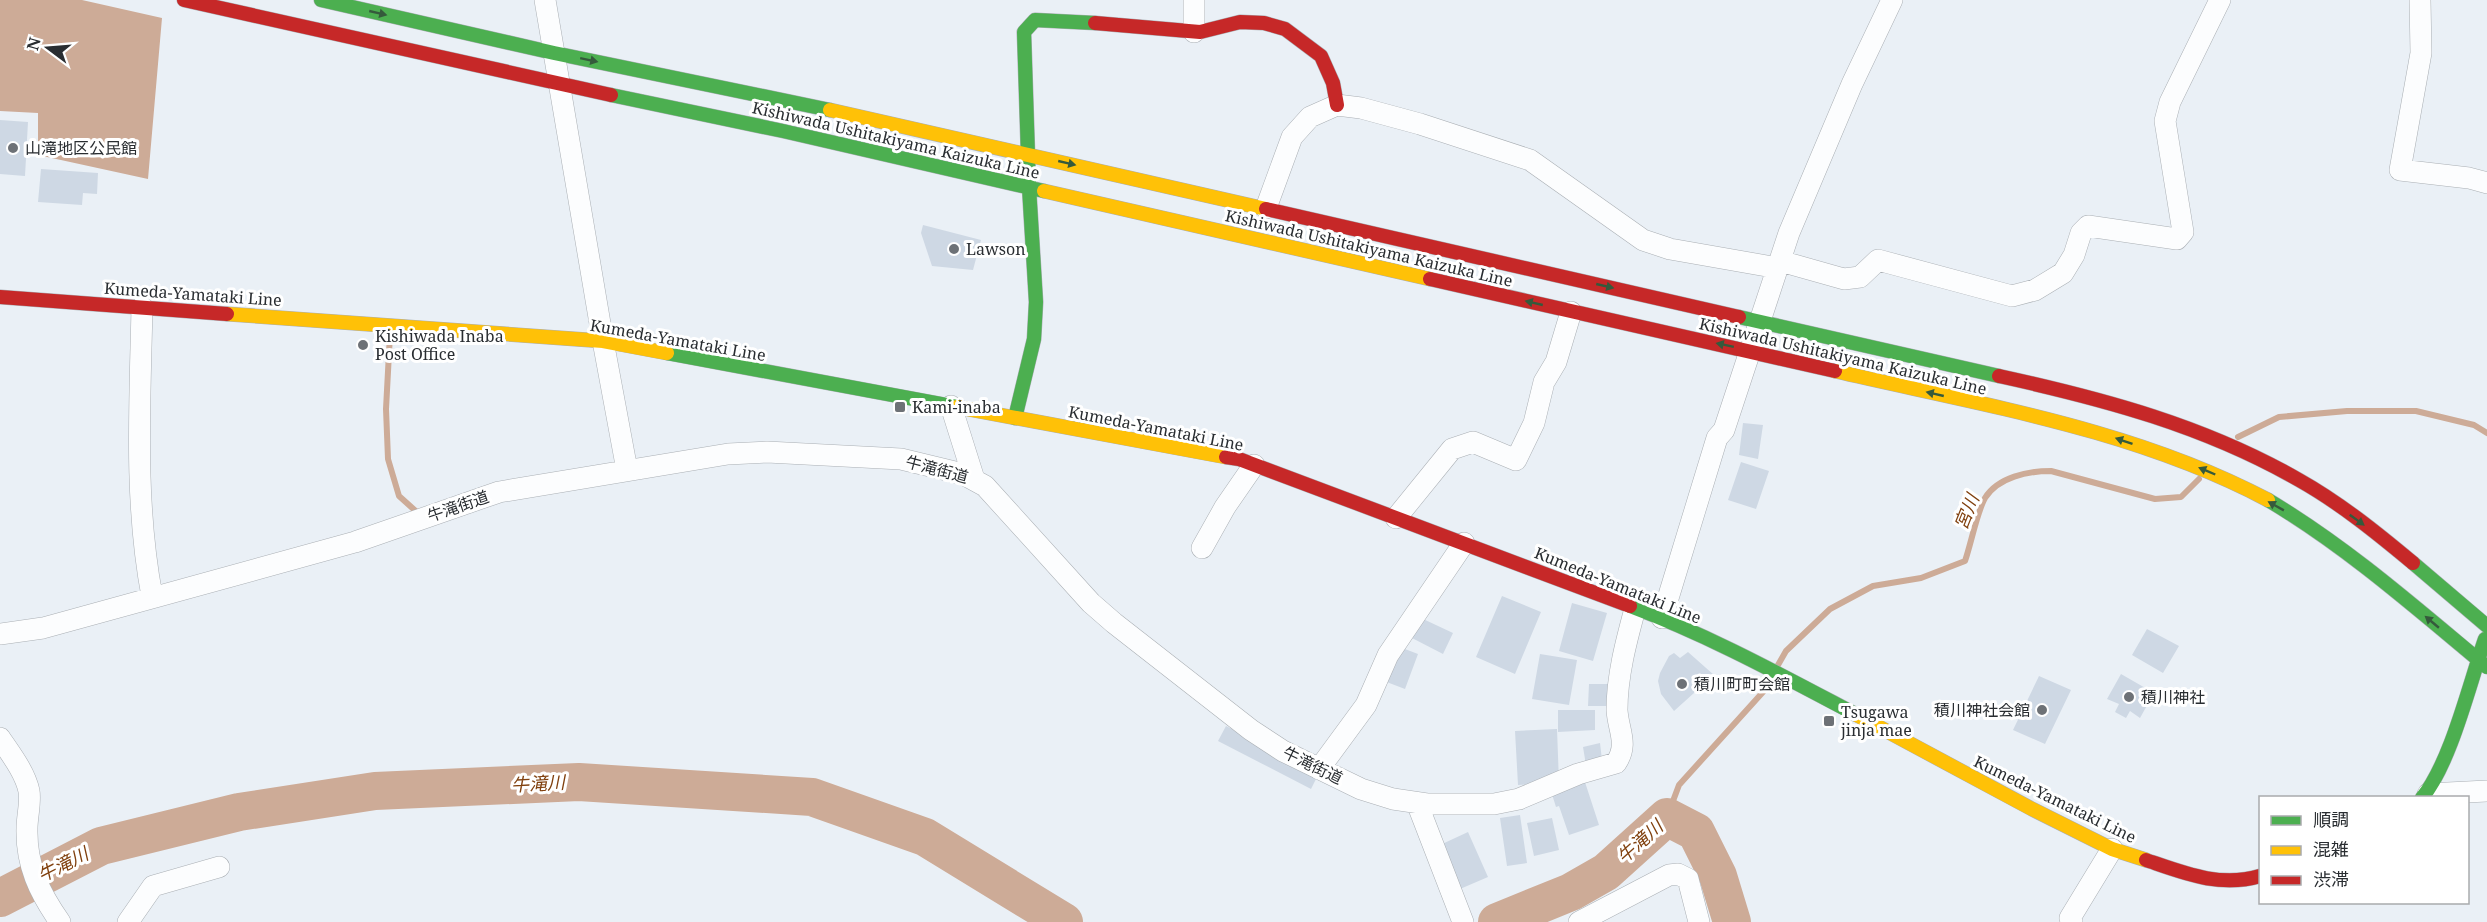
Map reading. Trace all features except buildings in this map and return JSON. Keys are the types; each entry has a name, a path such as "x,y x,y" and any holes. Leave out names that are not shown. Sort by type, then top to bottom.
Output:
{"main road":[{"name":"Kishiwada Ushitakiyama Kaizuka Line","path":"184,0 559,84 783,130 2088,429 2180,460 2234,483 2286,511 2338,544 2482,663"},
{"name":"Kishiwada Ushitakiyama Kaizuka Line","path":"321,0 554,53 800,103 2093,397 2148,413 2208,435 2273,465 2359,520 2487,626"},
{"path":"1015,418 1034,339 1036,302 1029,187 1024,32 1035,21 1050,19 1194,32 1240,22 1264,23 1285,29 1321,56 1333,83 1337,105"},
{"name":"Kumeda-Yamataki Line","path":"0,297 603,341 1239,459 1662,618 1747,657 2112,849 2205,880 2244,881 2259,876"},
{"path":"2425,796 2440,766 2482,663 2487,633"}],"street":[{"path":"545,0 627,470"},
{"path":"1194,0 1194,32"},
{"path":"1662,618 1717,438 1724,430 1789,233 1852,84 1892,0"},
{"path":"1266,208 1292,137 1310,117 1337,105 1361,108 1420,124 1530,160 1643,240 1670,249 1779,264 1844,279 1860,277 1878,260 2012,296 2035,290 2063,273 2074,255 2080,233 2088,226 2177,239 2183,232 2165,121 2170,102 2220,0"},
{"path":"2420,0 2421,53 2400,170 2469,178 2487,183"},
{"path":"142,307 139,453 144,552 152,597"},
{"path":"1396,518 1452,449 1473,442 1516,460 1534,423 1544,382 1556,362 1571,312"},
{"path":"951,406 974,479"},
{"name":"牛滝街道","path":"0,634 43,628 355,542 499,492 728,454 767,452 901,459 938,467 974,479 992,492 1091,603 1243,725 1283,751 1361,789 1393,799 1417,803 1473,805 1519,800 1578,774 1616,763 1623,753 1623,737 1617,712 1619,682 1625,643 1635,609"},
{"path":"1202,548 1225,507 1254,465"},
{"path":"1319,769 1366,705 1388,655 1464,543"},
{"path":"0,738 13,758 29,792 28,862 54,914"},
{"path":"2425,796 2487,791"},
{"path":"1417,803 1463,922"},
{"path":"2072,922 2070,918 2112,849"},
{"path":"128,922 153,886 219,867"},
{"path":"1579,922 1669,876 1678,874 1688,879 1699,922"}],"shaded area":[{"path":"0,0 82,0 162,18 148,179 38,155 38,113 0,111"}],"waterway":[{"path":"390,334 386,409 388,459 399,496 419,514"},
{"name":"宮川","path":"2238,437 2279,417 2347,411 2416,411 2474,425 2487,433"},
{"name":"宮川","path":"1778,665 1786,651 1830,609 1873,586 1921,578 1965,561 1985,498 2006,480 2023,474 2051,471 2155,499 2181,497 2199,479"},
{"name":"宮川","path":"1667,817 1679,785 1763,692 1770,679"},
{"name":"牛滝川","path":"0,898 101,846 239,812 375,791 579,782 812,797 925,837 1064,922"},
{"name":"牛滝川","path":"1497,922 1571,892 1606,872 1667,817 1696,832 1718,876 1732,922"}],"traffic: fast":[{"path":"321,0 554,53 830,110"},
{"path":"1015,418 1034,339 1036,302 1029,187 1024,32 1035,20 1095,23"},
{"path":"611,95 783,131 1044,191"},
{"path":"1739,317 1999,376"},
{"path":"667,353 957,407"},
{"path":"2268,500 2353,558 2487,667"},
{"path":"2413,563 2487,626"},
{"path":"1630,606 1716,643 1855,714"},
{"path":"2423,796 2442,764 2450,744 2485,639"}],"traffic: slow":[{"path":"830,110 1266,209"},
{"path":"1044,191 1430,279"},
{"path":"227,314 603,341 667,353"},
{"path":"1835,371 2001,408 2111,437 2217,475 2268,500"},
{"path":"957,407 1226,457"},
{"path":"1855,714 2032,809 2112,849 2146,860"}],"traffic: jam":[{"path":"184,0 611,95"},
{"path":"1095,23 1200,32 1240,22 1264,23 1285,29 1321,56 1333,83 1337,105"},
{"path":"1266,209 1739,317"},
{"path":"1430,279 1835,371"},
{"path":"0,297 227,314"},
{"path":"1999,376 2077,394 2153,416 2227,444 2299,480 2329,498 2413,563"},
{"path":"1226,457 1239,459 1630,606"},
{"path":"2146,860 2188,874 2216,880 2259,876"}],"place":[{"name":"山滝地区公民館","path":"13,148"},
{"name":"Lawson","path":"954,249"},
{"name":"Kishiwada Inaba Post Office","path":"363,345"},
{"name":"Kami-inaba","path":"900,407"},
{"name":"積川町町会館","path":"1682,684"},
{"name":"積川神社","path":"2129,697"},
{"name":"積川神社会館","path":"2042,710"},
{"name":"Tsugawa jinja mae","path":"1829,721"}]}
